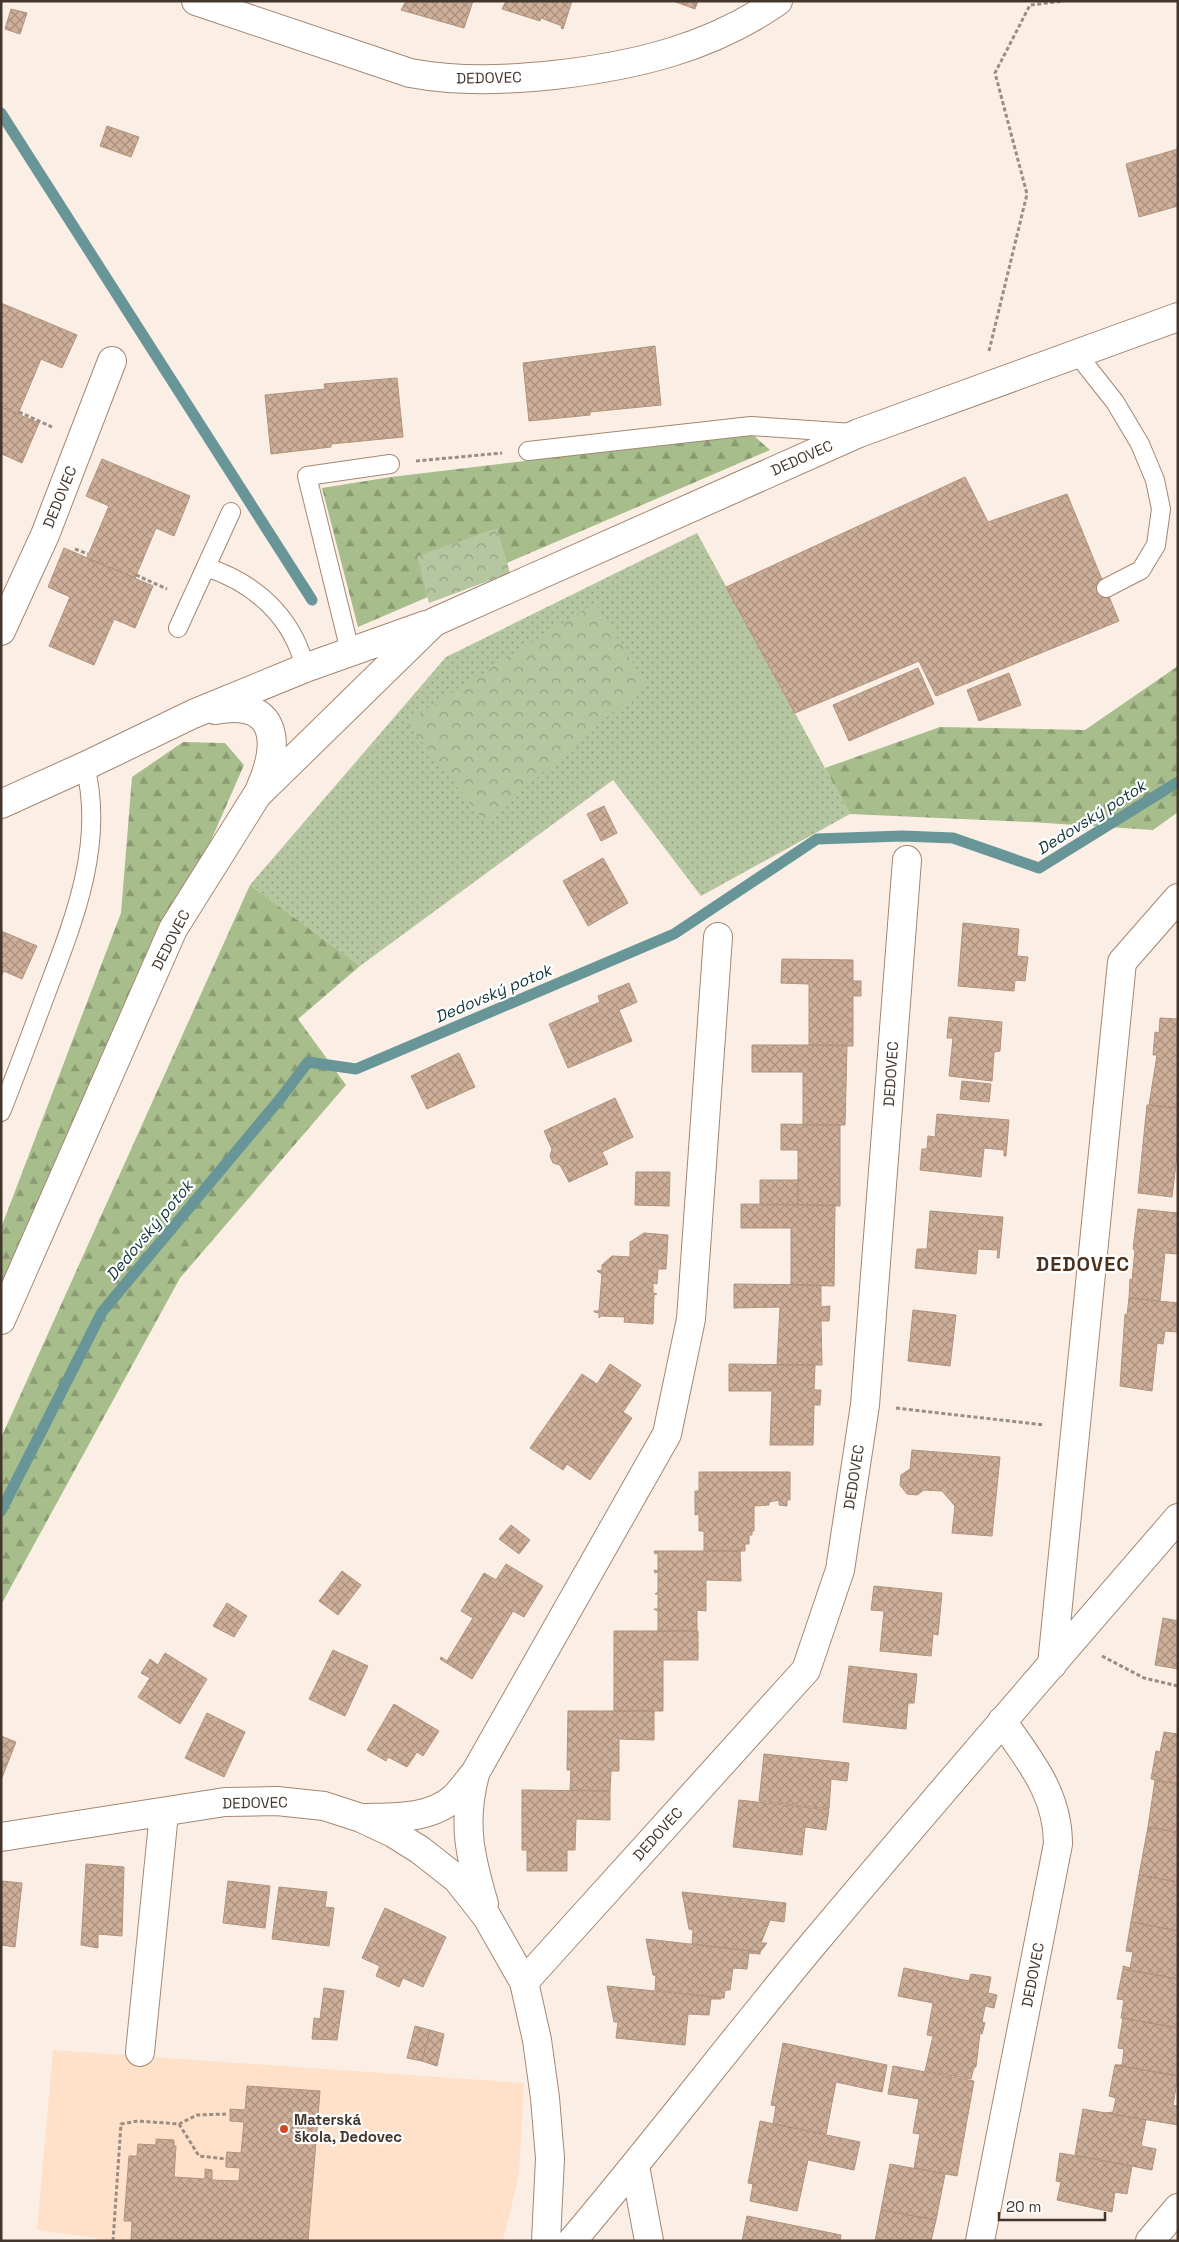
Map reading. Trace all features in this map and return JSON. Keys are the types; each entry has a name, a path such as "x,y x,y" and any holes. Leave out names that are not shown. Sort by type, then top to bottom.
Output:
{"street":[{"name":"DEDOVEC","path":"196,1 410,73 442,78 484,80 598,70 634,63 690,47 735,29 778,1"},
{"name":"DEDOVEC","path":"1,804 193,714 305,668 434,622 858,433 1178,317"},
{"name":"DEDOVEC","path":"1,631 45,535 112,361"},
{"name":"DEDOVEC","path":"1,1320 173,929 257,796 434,622"},
{"path":"193,714 224,708 241,708 254,712 264,719 270,728 273,750 266,776 257,796"},
{"name":"DEDOVEC","path":"524,1982 806,1670 840,1570 865,1405 907,860"},
{"path":"1052,1665 1122,962 1178,898"},
{"path":"361,1818 404,1817 432,1812 455,1798 475,1773 667,1434 692,1319 718,937"},
{"path":"572,2241 635,2166 812,1945 1002,1721 1178,1518"},
{"name":"DEDOVEC","path":"980,2241 1058,1844 1058,1824 1053,1803 1038,1774 1002,1721"},
{"path":"475,1773 468,1808 468,1844 488,1917"},
{"name":"DEDOVEC","path":"1,1837 164,1814 225,1802 277,1801 324,1806 361,1818 393,1833 420,1850 457,1879 488,1917 524,1982 537,2040 549,2141 549,2203 546,2241"},
{"path":"140,2052 164,1814"},
{"path":"635,2166 649,2241"},
{"path":"1150,2241 1178,2208"}],"lane":[{"path":"1077,354 1115,402 1140,444 1155,480 1161,509 1156,545 1141,570 1106,588"},
{"path":"528,451 751,426 858,433"},
{"path":"350,651 307,476 390,464"},
{"path":"178,628 231,512"},
{"path":"206,567 222,572 250,590 267,602 285,620 294,636 305,668"},
{"path":"1,1112 68,938 83,890 91,824 90,784 85,766"}],"path":[{"path":"980,389 1027,194 995,72 1030,6 1064,1"},
{"path":"390,464 528,451"},
{"path":"136,575 190,599"},
{"path":"865,1405 1076,1428"},
{"path":"1072,1640 1144,1678 1178,1686"},
{"path":"113,2241 121,2124 138,2121 178,2124 197,2115 226,2114"},
{"path":"178,2124 199,2156 226,2159"}],"shaded area":[{"name":"Materská škola, Dedovec","path":"53,2050 524,2083 519,2175 503,2241 96,2241 96,2238 37,2230"}],"green space":[{"path":"752,434 770,450 358,627 322,488 391,477"},
{"path":"497,528 510,573 429,603 417,556"},
{"path":"697,533 850,814 701,896 613,780 360,966 250,885 446,657"},
{"path":"595,603 646,684 485,822 406,722"},
{"path":"1178,666 1178,812 1153,830 1030,822 850,814 825,768 940,727 1085,730"},
{"path":"183,742 225,743 244,765 1,1320 1,1228 121,913 132,777"},
{"path":"250,885 360,966 298,1019 346,1085 180,1278 1,1605 1,1438"}],"building":[{"path":"406,1 473,1 464,28 401,10"},
{"path":"506,1 572,1 563,29 561,28 562,26 541,18 540,21 502,9"},
{"path":"673,1 698,1 695,9"},
{"path":"11,9 27,13 20,34 5,29"},
{"path":"107,126 139,137 131,157 100,146"},
{"path":"1178,149 1178,206 1139,217 1126,164"},
{"path":"1,303 77,335 62,368 41,359 18,414 1,407"},
{"path":"655,346 661,405 590,412 590,415 529,421 523,363"},
{"path":"397,378 403,437 331,444 331,447 271,454 265,395 325,389 324,384"},
{"path":"1,407 39,423 22,463 2,454 1,456"},
{"path":"102,459 190,496 174,536 156,528 135,578 87,558 109,506 86,496"},
{"path":"965,477 988,522 1067,494 1119,621 936,696 919,661 795,713 726,587"},
{"path":"64,548 153,586 135,628 114,619 94,665 49,646 70,597 48,587"},
{"path":"918,668 934,704 849,741 833,705"},
{"path":"1009,673 1021,705 979,721 967,690"},
{"path":"604,806 617,833 601,841 587,814"},
{"path":"603,858 628,903 588,926 563,881"},
{"path":"963,923 1019,929 1017,956 1028,957 1025,981 1015,980 1014,991 958,986"},
{"path":"1,931 37,946 22,979 4,971 1,976"},
{"path":"782,959 853,960 853,981 861,981 861,996 853,996 853,1046 809,1045 809,984 781,983"},
{"path":"629,983 637,1002 619,1010 632,1041 568,1068 549,1024 600,1002 598,996"},
{"path":"949,1017 1002,1022 1000,1051 994,1052 992,1081 949,1076 953,1038 947,1038"},
{"path":"1160,1018 1178,1019 1178,1108 1149,1105 1157,1055 1153,1055 1155,1032 1159,1033"},
{"path":"752,1045 847,1045 845,1125 803,1125 803,1072 752,1072"},
{"path":"459,1053 475,1087 427,1109 411,1076"},
{"path":"962,1081 991,1084 989,1102 960,1099"},
{"path":"615,1098 633,1137 602,1152 608,1164 569,1182 560,1165 553,1163 550,1156 552,1149 544,1131"},
{"path":"1147,1105 1178,1108 1178,1147 1172,1197 1138,1193"},
{"path":"937,1114 1009,1120 1006,1156 1004,1156 1004,1150 984,1148 981,1177 920,1170 922,1149 927,1149 928,1136 935,1137"},
{"path":"781,1124 840,1125 840,1206 798,1205 798,1150 781,1150"},
{"path":"636,1172 670,1172 669,1206 635,1205"},
{"path":"760,1180 798,1180 798,1205 760,1205"},
{"path":"741,1204 835,1205 834,1286 791,1285 791,1228 741,1228"},
{"path":"1138,1209 1178,1213 1178,1254 1165,1253 1160,1301 1129,1298"},
{"path":"930,1211 1003,1217 999,1258 997,1258 998,1250 978,1249 976,1274 915,1268 917,1249 927,1249"},
{"path":"644,1233 668,1235 666,1269 658,1269 657,1284 653,1283 653,1293 657,1294 654,1295 653,1324 624,1322 625,1317 601,1316 599,1318 599,1313 594,1311 599,1311 602,1274 597,1271 602,1270 602,1265 612,1256 630,1257 630,1242"},
{"path":"734,1284 821,1285 821,1307 830,1306 829,1321 821,1321 822,1365 777,1365 780,1307 734,1308"},
{"path":"1129,1298 1178,1303 1178,1332 1165,1331 1163,1344 1157,1343 1152,1391 1120,1386 1125,1314 1127,1315"},
{"path":"913,1310 956,1315 950,1366 908,1361"},
{"path":"610,1364 641,1385 623,1412 632,1418 590,1480 567,1464 563,1470 530,1448 582,1374 597,1384"},
{"path":"729,1364 815,1365 814,1390 821,1390 820,1405 814,1405 813,1445 770,1445 772,1391 729,1391"},
{"path":"912,1450 1000,1457 992,1536 952,1533 955,1506 942,1491 924,1490 917,1495 907,1494 900,1485 901,1475 910,1469"},
{"path":"699,1472 790,1472 790,1500 787,1500 787,1506 779,1505 779,1500 769,1502 769,1505 754,1506 754,1531 752,1531 752,1535 749,1535 749,1544 745,1544 745,1551 704,1551 704,1531 699,1531 699,1514 695,1515 695,1491 699,1491"},
{"path":"511,1525 530,1540 519,1554 499,1539"},
{"path":"654,1551 740,1551 741,1581 706,1580 706,1611 697,1610 697,1631 658,1631 658,1611 654,1609 658,1609 658,1594 655,1594 658,1592 658,1572 655,1573 654,1570 658,1571 658,1553 655,1554"},
{"path":"506,1564 543,1586 524,1617 513,1611 472,1679 440,1659 441,1657 447,1661 473,1618 461,1611 484,1573 496,1580"},
{"path":"342,1571 361,1585 338,1615 319,1601"},
{"path":"874,1586 942,1593 938,1635 933,1634 931,1656 880,1651 884,1611 871,1610"},
{"path":"227,1603 247,1616 234,1637 213,1626"},
{"path":"1163,1618 1178,1621 1178,1669 1155,1665"},
{"path":"614,1631 698,1631 698,1660 663,1660 663,1711 614,1711"},
{"path":"333,1650 368,1666 345,1716 309,1699"},
{"path":"165,1653 207,1679 180,1724 138,1697 150,1678 141,1673 150,1659 158,1665"},
{"path":"849,1666 917,1674 914,1703 908,1703 906,1729 843,1722"},
{"path":"394,1704 439,1731 423,1756 417,1752 407,1767 388,1757 386,1761 367,1750"},
{"path":"568,1711 654,1711 654,1740 619,1739 619,1771 611,1771 610,1791 570,1790 571,1770 567,1770"},
{"path":"207,1713 245,1732 224,1777 185,1758"},
{"path":"1164,1732 1178,1734 1178,1784 1151,1779 1156,1751 1160,1752"},
{"path":"1,1736 16,1742 1,1780"},
{"path":"764,1754 849,1763 847,1781 831,1779 829,1809 759,1801"},
{"path":"1155,1780 1178,1784 1178,1832 1148,1827"},
{"path":"522,1790 610,1791 610,1820 576,1819 575,1850 567,1850 567,1871 527,1871 527,1850 522,1850"},
{"path":"739,1800 829,1810 826,1830 805,1827 802,1855 733,1847"},
{"path":"1148,1827 1178,1833 1178,1882 1139,1875"},
{"path":"86,1864 124,1867 122,1936 98,1934 98,1948 81,1945"},
{"path":"1139,1875 1178,1882 1178,1931 1131,1922"},
{"path":"1,1881 22,1883 15,1947 1,1945"},
{"path":"228,1881 270,1886 265,1928 223,1923"},
{"path":"279,1887 327,1892 325,1907 334,1908 329,1946 272,1939"},
{"path":"682,1892 786,1903 784,1922 770,1920 761,1943 767,1943 760,1952 692,1944 693,1930 689,1929"},
{"path":"385,1908 446,1937 423,1987 403,1978 399,1987 376,1976 380,1966 362,1958"},
{"path":"1131,1922 1178,1931 1178,1979 1123,1969 1123,1966 1130,1968 1133,1952 1126,1951"},
{"path":"646,1939 760,1952 760,1954 749,1953 747,1969 733,1968 730,1990 725,1990 724,1998 655,1990 656,1976 653,1975"},
{"path":"904,1968 969,1981 971,1974 991,1977 988,1993 997,1995 994,2008 985,2006 982,2022 985,2023 982,2034 980,2033 976,2067 974,2067 971,2079 925,2071 933,2036 927,2035 933,2003 898,1996"},
{"path":"1123,1969 1178,1979 1178,2028 1121,2018 1124,2000 1117,1999"},
{"path":"607,1986 721,1999 711,1999 709,2015 688,2014 685,2045 616,2038 618,2022 614,2022"},
{"path":"324,1988 344,1991 337,2040 312,2039 314,2018 320,2019"},
{"path":"1123,2018 1178,2028 1178,2076 1115,2065 1122,2065 1124,2049 1118,2048"},
{"path":"415,2026 430,2030 422,2061 407,2058"},
{"path":"430,2030 444,2034 437,2066 422,2061"},
{"path":"783,2043 887,2065 882,2092 836,2082 826,2134 773,2124 776,2106 771,2105"},
{"path":"1115,2065 1178,2076 1173,2105 1178,2106 1178,2125 1106,2113 1113,2112 1116,2098 1109,2096"},
{"path":"893,2066 974,2081 957,2176 914,2168 920,2134 913,2133 919,2099 888,2094"},
{"path":"247,2086 320,2091 308,2241 131,2241 132,2221 124,2221 129,2156 137,2156 138,2144 156,2145 156,2139 174,2140 174,2146 176,2146 174,2177 205,2179 205,2169 212,2170 212,2180 239,2181 240,2168 226,2167 226,2159 227,2152 241,2153 244,2122 230,2121 230,2109 245,2110"},
{"path":"1083,2109 1146,2120 1141,2146 1156,2149 1152,2170 1075,2155"},
{"path":"760,2121 860,2142 854,2170 808,2160 797,2211 750,2201 753,2184 748,2183"},
{"path":"1060,2153 1132,2166 1127,2194 1115,2192 1112,2212 1057,2200 1061,2182 1056,2181"},
{"path":"890,2164 945,2174 936,2220 881,2210"},
{"path":"881,2210 936,2220 931,2241 875,2241"},
{"path":"747,2216 841,2235 840,2241 742,2241"}],"waterway":[{"path":"1,113 312,600"},
{"name":"Dedovský potok","path":"1,1511 102,1312 280,1099 308,1062 356,1069 674,934 817,839 902,836 953,838 1039,868 1178,782"}],"place":[{"name":"Materská škola, Dedovec","path":"284,2129"}],"district":[{"name":"DEDOVEC","path":"1083,1264"}]}
